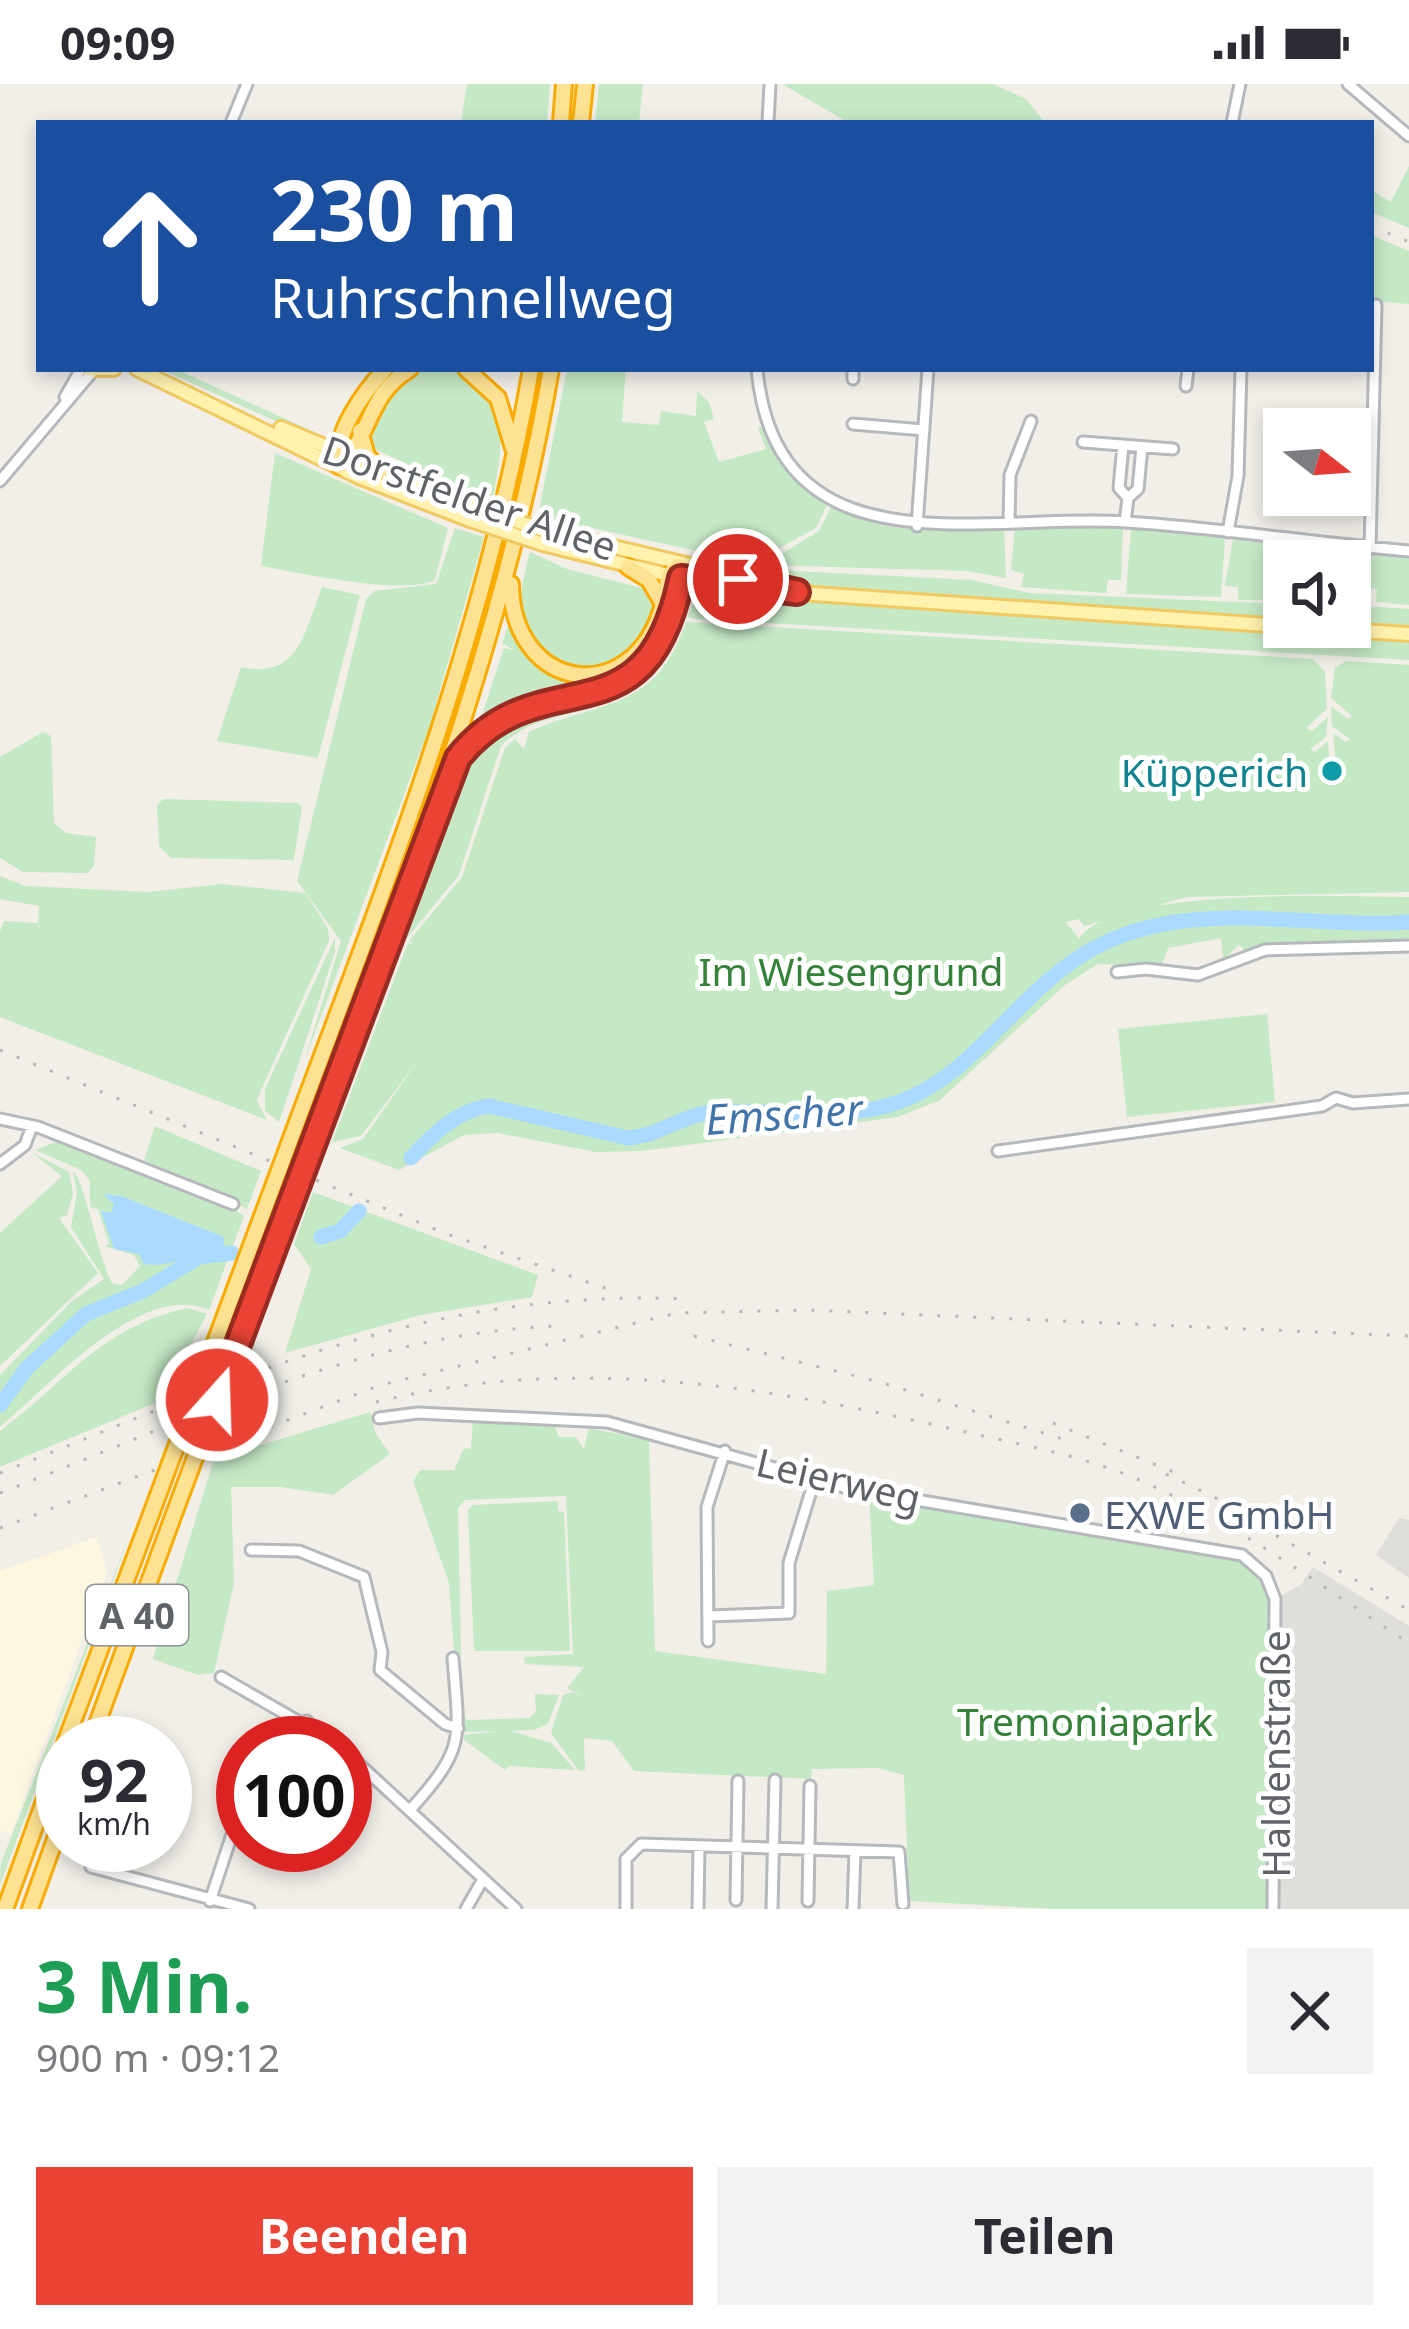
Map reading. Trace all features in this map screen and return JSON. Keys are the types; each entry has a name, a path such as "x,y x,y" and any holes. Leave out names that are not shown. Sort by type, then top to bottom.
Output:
{"highway":[{"path":"560,120 564,84"},
{"path":"581,120 584,84"},
{"path":"341,459 354,412 383,372"},
{"path":"341,459 387,386 406,372"},
{"path":"470,372 491,388 503,410 512,437 512,469"},
{"name":"A 40","path":"75,1716 448,709 512,469 530,372"},
{"name":"A 40","path":"100,1716 444,783 513,557 550,372"},
{"path":"359,431 367,456 384,472"},
{"path":"513,557 516,622 536,655 562,671 596,676 629,663 646,646 676,573"},
{"path":"628,567 649,580 663,604"},
{"path":"444,783 466,748 501,718 538,703 610,690 646,666 668,630 676,573"},
{"name":"A 40","path":"5,1909 36,1823"},
{"path":"30,1909 43,1872"}],"main road":[{"name":"Dorstfelder Allee","path":"143,372 471,513 628,567 797,592 1263,625"},
{"name":"Dorstfelder Allee","path":"161,372 341,459 384,472 471,513"},
{"name":"Dorstfelder Allee","path":"544,538 676,573"},
{"path":"1371,632 1409,634"}],"street":[{"path":"232,120 248,84"},
{"path":"768,120 770,84"},
{"path":"1233,120 1240,84"},
{"path":"1348,84 1409,136"},
{"path":"1374,328 1376,305"},
{"path":"0,481 86,372"},
{"path":"757,372 762,403 779,445 832,500 875,519 917,526 1125,522 1299,540"},
{"path":"917,526 928,372"},
{"path":"1186,386 1188,372"},
{"path":"1228,532 1238,476 1241,372"},
{"path":"1370,540 1373,372"},
{"path":"1009,523 1010,475 1030,421"},
{"path":"853,424 924,430"},
{"path":"1083,442 1173,449"},
{"path":"1123,445 1119,488 1128,498"},
{"path":"1125,522 1128,498 1138,489 1142,447"},
{"path":"1371,548 1409,551"},
{"path":"1117,972 1146,969 1198,975 1265,950 1409,946"},
{"path":"998,1151 1322,1106 1336,1098 1353,1103 1409,1099"},
{"path":"0,1119 32,1126 232,1204"},
{"path":"0,1164 25,1145 32,1126"},
{"name":"Leierweg","path":"379,1418 418,1413 593,1420 725,1451 851,1489 1226,1550 1266,1576 1275,1599"},
{"path":"708,1641 707,1507 725,1451"},
{"path":"708,1616 789,1613 789,1563 815,1478"},
{"path":"250,1550 299,1551 364,1577 382,1652 380,1670 445,1724 458,1728"},
{"name":"Haldenstraße","path":"1274,1909 1275,1599"},
{"path":"410,1810 452,1760 458,1728 453,1658"},
{"path":"221,1677 297,1716"},
{"path":"372,1775 516,1909"},
{"path":"772,1909 775,1780"},
{"path":"736,1900 738,1781"},
{"path":"808,1901 810,1786"},
{"path":"626,1909 632,1849 641,1844 899,1852 903,1904"},
{"path":"698,1909 699,1846"},
{"path":"853,1909 855,1851"},
{"path":"109,1872 249,1909"},
{"path":"210,1900 219,1872"},
{"path":"466,1909 482,1881"}],"shaded area":[{"path":"1399,1518 1409,1520 1409,1578 1376,1555"},
{"path":"97,1537 107,1572 54,1716 36,1716 36,1766 11,1834 0,1831 0,1571"},
{"path":"1313,1567 1409,1626 1409,1909 1276,1909 1280,1847 1286,1838 1286,1827 1281,1826 1281,1596 1301,1584"}],"green space":[{"path":"467,84 550,84 547,120 461,120"},
{"path":"599,84 643,84 639,120 595,120"},
{"path":"782,84 993,84 1026,99 1043,120 844,120"},
{"path":"1409,166 1409,228 1374,213 1374,192 1391,202"},
{"path":"1374,236 1409,251 1409,304 1374,301"},
{"path":"167,372 183,372 323,436 320,441"},
{"path":"451,372 488,392 500,428 492,501 367,446 372,422 384,400 410,374"},
{"path":"566,372 626,372 622,422 659,425 661,411 696,416 697,391 709,402 714,419 704,422 719,462 766,449 758,428 764,426 784,462 828,503 816,528 765,556 754,554 751,563 538,516"},
{"path":"275,453 448,528 435,580 400,586 261,566"},
{"path":"832,506 894,527 1004,528 1006,578 967,571 763,565 819,531"},
{"path":"1015,527 1123,529 1121,580 1108,580 1106,593 1021,587 1024,574 1011,570"},
{"path":"455,528 484,537 430,725 304,1062 341,941 297,881 366,599 374,591 436,584"},
{"path":"1131,528 1225,538 1221,597 1126,594"},
{"path":"1233,538 1263,541 1263,600 1238,600 1238,587 1225,586"},
{"path":"530,552 567,569 653,591 657,602 648,630 627,660 612,668 578,670 561,664 534,642 521,608"},
{"path":"1371,553 1409,558 1409,605 1376,602 1377,589 1371,589"},
{"path":"705,559 795,571 972,580 1029,593 1263,603 1263,620 820,589 704,567"},
{"path":"701,586 929,611 1263,630 1263,648 1371,648 1371,637 1409,639 1409,660 696,619 687,617"},
{"path":"322,587 360,595 318,758 217,741 241,667 260,669 288,659 304,635"},
{"path":"673,592 652,651 628,675 478,727 504,648 514,650 502,643 511,618 534,655 551,669 588,682 608,679 645,653"},
{"path":"683,594 689,595 672,640 633,688 615,699 532,725 501,746 459,875 398,949 436,836 473,753 505,723 625,688 653,658"},
{"path":"1371,606 1409,609 1409,630 1371,627"},
{"name":"Im Wiesengrund","path":"686,622 1313,659 1325,672 1327,709 1306,728 1312,731 1328,717 1326,737 1310,749 1315,752 1328,741 1330,771 1336,766 1333,733 1346,742 1350,739 1332,726 1331,706 1348,719 1352,716 1331,698 1335,668 1346,661 1409,665 1409,892 1187,897 1148,908 1232,898 1409,897 1409,942 1244,951 1239,944 1223,961 1221,938 1168,948 1161,967 1098,964 1065,985 940,1100 898,1117 642,1151 596,1152 497,1133 464,1135 399,1170 340,1148 363,1139 420,1058 361,1136 332,1142 408,943 413,945 409,941 462,877 505,748 515,739 524,749 529,732 642,688 673,652","holes":["1079,919 1084,926 1109,919 1079,939 1066,922"]},
{"path":"43,732 51,736 54,823 66,833 96,837 94,866 87,873 23,872 0,858 0,757"},
{"path":"163,799 298,803 302,807 294,860 171,858 159,846 157,805"},
{"path":"0,876 26,886 147,892 222,884 305,893 328,928 329,941 257,1101 267,1120 0,1017 0,932 4,921 38,923 39,906 0,899"},
{"path":"335,938 335,952 279,1122 265,1111 265,1089"},
{"path":"1267,1014 1275,1102 1127,1117 1118,1029"},
{"path":"155,1126 261,1171 247,1209 144,1160"},
{"path":"56,1142 226,1203 244,1216 209,1310 182,1305 154,1310 125,1324 69,1365 0,1427 0,1375 72,1301 104,1279 71,1227 77,1193 73,1171 112,1283 122,1285 140,1266 134,1255 104,1246 109,1244 98,1209 90,1207 90,1181 81,1170 35,1150"},
{"path":"31,1152 69,1172 73,1193 67,1215 59,1218 98,1273 0,1366 0,1233 62,1176"},
{"path":"313,1192 538,1275 532,1297 421,1315 285,1353 311,1269 294,1244"},
{"path":"187,1308 207,1314 183,1359 187,1369 177,1394 0,1467 0,1431 106,1343 156,1317"},
{"path":"370,1412 376,1434 390,1454 333,1495 281,1487 231,1487 234,1583 214,1673 198,1675 153,1659 214,1459"},
{"name":"Tremoniapark","path":"473,1419 554,1425 559,1437 576,1437 584,1449 589,1428 649,1440 655,1651 826,1674 827,1591 874,1585 869,1494 1226,1551 1255,1567 1272,1590 1271,1909 1054,1909 909,1901 904,1775 878,1768 812,1769 811,1779 634,1771 612,1741 584,1738 585,1771 578,1770 551,1733 563,1695 572,1692 584,1697 567,1688 584,1667 525,1664 524,1657 573,1654 566,1496 465,1500 458,1508 461,1655 454,1652 449,1583 413,1481 420,1470 454,1470 464,1448 471,1449"},
{"path":"558,1501 558,1511 564,1512 570,1651 474,1651 468,1510 473,1505"},
{"path":"132,1529 63,1716 59,1716"},
{"path":"535,1694 559,1695 548,1724 534,1730 463,1732 462,1714 467,1720 530,1718 536,1711"},
{"path":"508,1730 551,1743 575,1770 509,1766 505,1770 464,1740 464,1735"},
{"path":"36,1774 36,1788 0,1885 1,1863"}],"water":[{"path":"103,1194 121,1196 224,1237 224,1249 165,1264 144,1264 139,1254 114,1249 101,1211 111,1213 114,1204"}],"waterway":[{"name":"Emscher","path":"411,1158 456,1118 489,1106 628,1138 706,1113 828,1114 876,1109 930,1087 958,1067 1061,970 1126,934 1160,925 1231,918 1409,922"},
{"name":"Emscher","path":"321,1237 340,1231 359,1211"},
{"name":"Emscher","path":"0,1405 27,1368 86,1314 143,1291 199,1257 232,1253"}],"railway":[{"path":"1374,227 1409,242"},
{"path":"0,1050 447,1234 608,1289"},
{"path":"0,1473 254,1373 418,1324 504,1308 594,1299 691,1299"},
{"path":"0,1528 381,1385 677,1313 808,1310 1409,1336"},
{"path":"0,1493 203,1412 341,1364 482,1333 555,1326"},
{"path":"694,1336 880,1382 1069,1441"},
{"path":"376,1402 523,1380 669,1382 816,1401 1030,1446 1122,1473 1179,1499 1409,1643"},
{"path":"1053,1423 1181,1475"},
{"path":"1166,1474 1247,1513"},
{"path":"1229,1509 1409,1610"}],"place":[{"name":"Küpperich","path":"1332,771"},
{"name":"EXWE GmbH","path":"1080,1513"}],"route":[{"path":"217,1400 444,783 458,758 489,726 522,708 610,690 634,676 661,646 681,578 797,592 738,579"}]}
